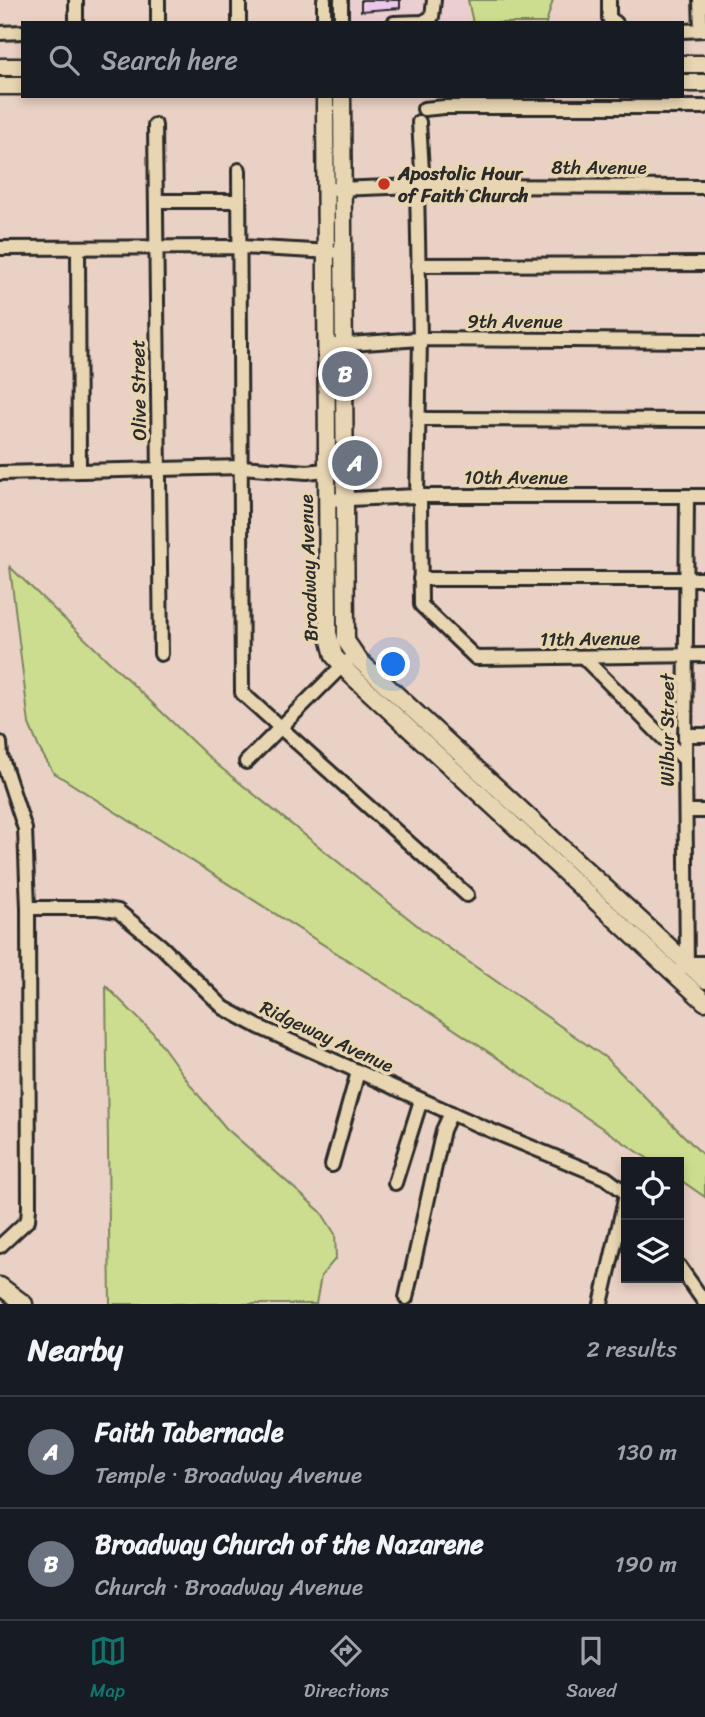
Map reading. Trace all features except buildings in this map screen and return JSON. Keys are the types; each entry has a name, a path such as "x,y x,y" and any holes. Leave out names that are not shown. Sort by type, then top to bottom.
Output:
{"main road":[{"path":"684,64 705,64"},
{"path":"0,67 21,67"},
{"path":"684,83 705,83"},
{"path":"0,86 21,86"},
{"name":"Broadway Avenue","path":"325,98 326,500 328,633 331,649 348,660 681,969 705,1002"},
{"name":"Broadway Avenue","path":"342,98 344,625 348,660"},
{"name":"Broadway Avenue","path":"681,969 705,980"},
{"path":"0,1286 24,1304"}],"street":[{"path":"76,0 76,21"},
{"path":"158,0 158,21"},
{"path":"239,0 239,21"},
{"path":"324,0 324,21"},
{"path":"341,0 341,21"},
{"path":"425,21 432,17 435,0"},
{"path":"609,0 613,21"},
{"path":"684,31 703,30 700,0"},
{"path":"0,33 21,32"},
{"path":"424,109 705,107"},
{"path":"419,122 421,579 705,579"},
{"name":"Olive Street","path":"155,125 161,654"},
{"path":"239,170 242,693 467,895"},
{"name":"8th Avenue","path":"325,189 420,186 705,187"},
{"path":"156,201 239,201"},
{"path":"0,248 240,247 342,252"},
{"path":"78,248 79,471"},
{"path":"418,265 705,264"},
{"name":"9th Avenue","path":"326,346 420,339 705,341"},
{"path":"419,419 705,420"},
{"path":"0,473 241,467 307,472 343,468"},
{"name":"10th Avenue","path":"326,500 419,496 705,496"},
{"name":"Wilbur Street","path":"681,969 687,811 687,496"},
{"name":"11th Avenue","path":"421,579 421,605 477,658 705,655"},
{"path":"584,658 685,760"},
{"path":"246,762 348,660"},
{"path":"685,735 705,735"},
{"path":"0,743 1,755 25,829 29,908 28,1220 0,1246"},
{"path":"687,811 705,811"},
{"name":"Ridgeway Avenue","path":"29,908 98,908 118,911 162,946 225,1008 259,1027 421,1100 606,1178 621,1190"},
{"path":"681,969 705,963"},
{"path":"332,1165 359,1072"},
{"path":"395,1183 421,1100"},
{"path":"406,1298 443,1130 451,1113"},
{"path":"601,1304 621,1216"},
{"path":"684,1273 705,1303"}],"shaded area":[{"path":"343,0 466,0 467,21 343,21"}],"green space":[{"path":"468,0 553,0 547,21 473,21"},
{"path":"10,567 215,763 423,930 606,1058 705,1157 705,1197 684,1182 684,1157 646,1157 421,1007 53,772 29,724"},
{"path":"106,986 153,1033 226,1128 321,1212 335,1234 336,1258 321,1276 316,1304 110,1304"}],"place":[{"name":"Apostolic Hour of Faith Church","path":"384,184"},
{"name":"Broadway Church of the Nazarene","path":"345,374"},
{"name":"Faith Tabernacle","path":"355,463"}]}
